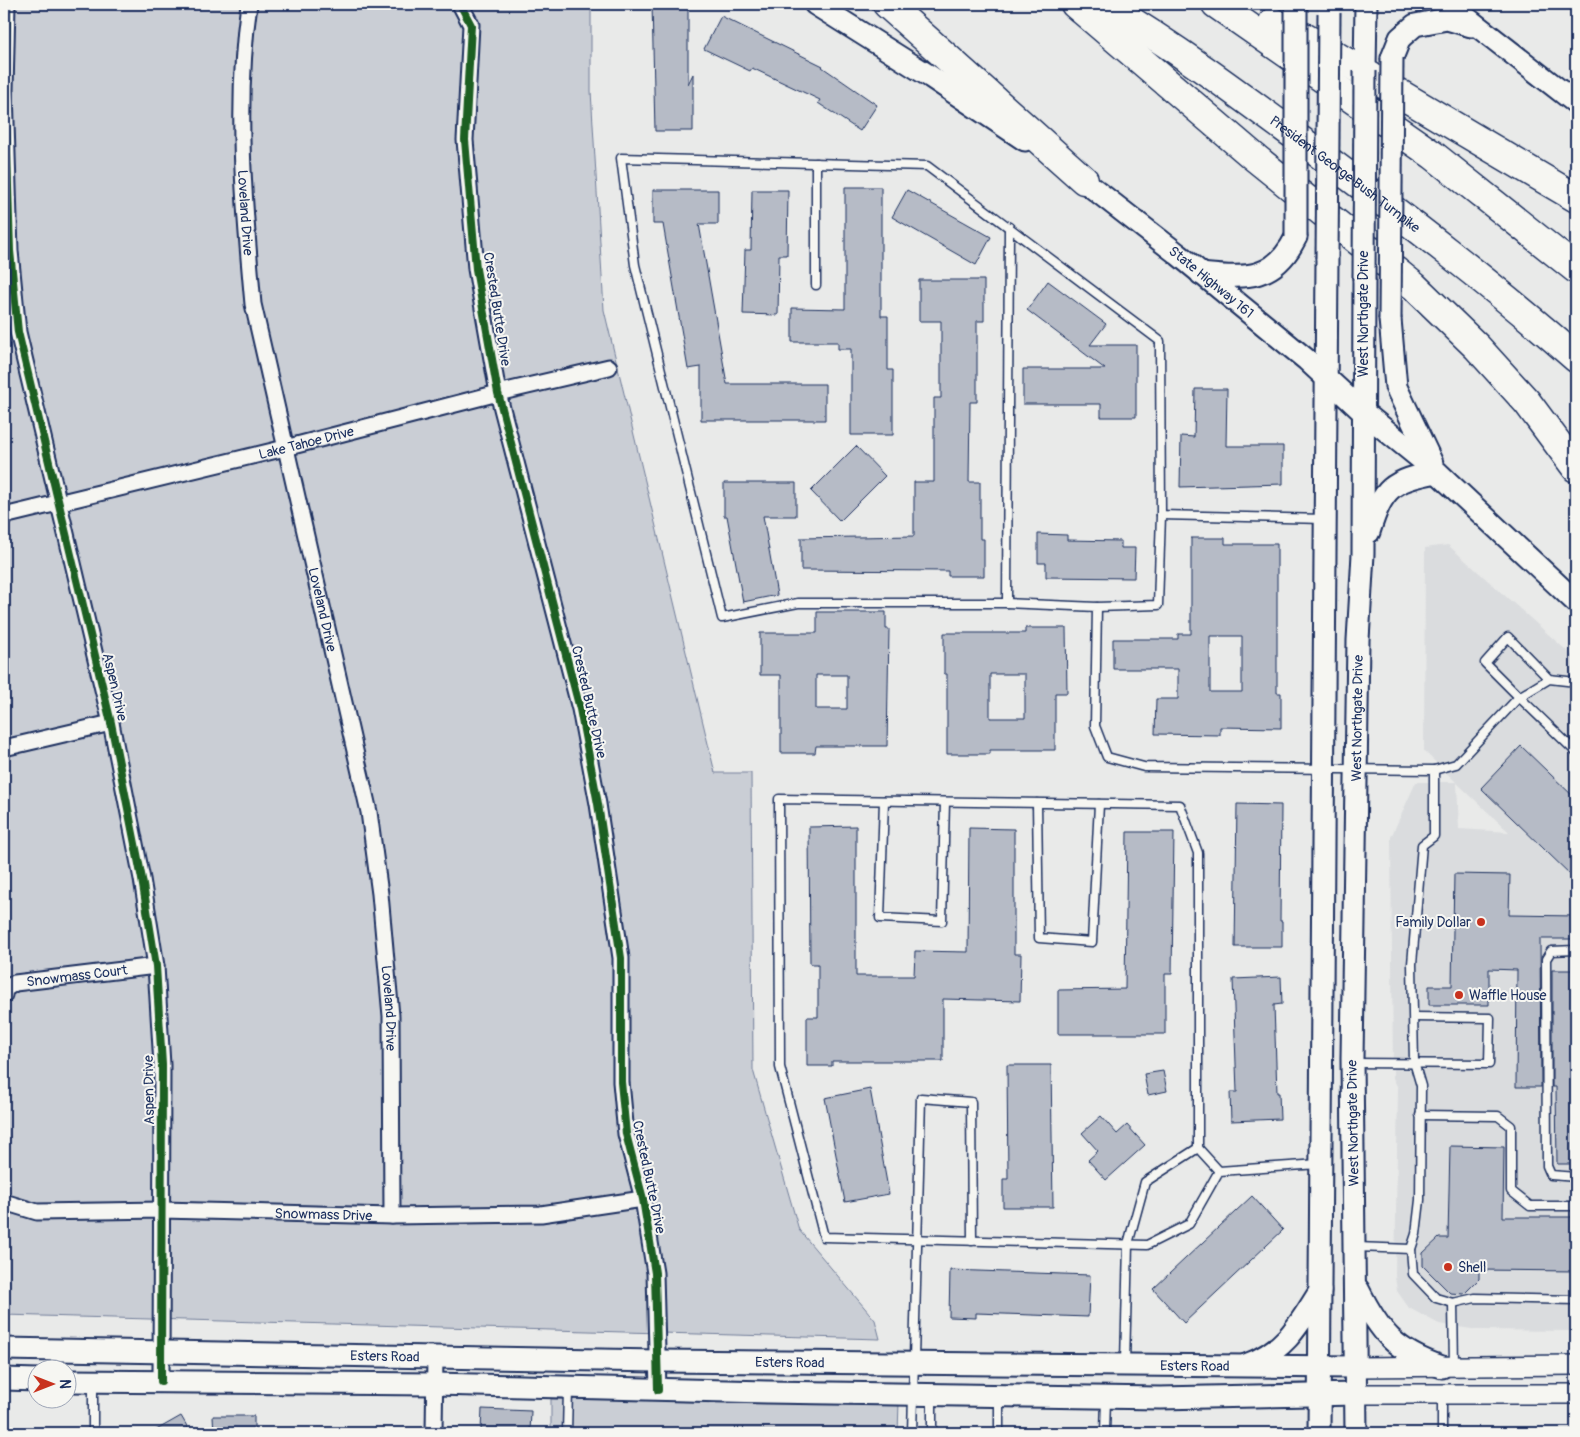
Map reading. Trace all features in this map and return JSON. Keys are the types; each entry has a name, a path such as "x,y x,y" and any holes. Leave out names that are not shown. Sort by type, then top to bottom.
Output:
{"highway":[{"path":"887,4 1084,180"},
{"path":"1075,4 1253,156 1414,286 1477,347 1527,402 1576,468"},
{"name":"President George Bush Turnpike","path":"1103,4 1239,94 1412,223 1488,283 1576,358"},
{"path":"1216,4 1433,155 1576,269"},
{"path":"1238,4 1304,38 1576,198"}],"main road":[{"name":"State Highway 161","path":"814,4 923,72 1084,180 1327,377 1362,411 1437,472 1576,602"},
{"path":"1201,274 1243,278 1272,268 1289,252 1296,237 1296,4"},
{"name":"West Northgate Drive","path":"1356,1433 1352,1061 1358,640 1363,554 1362,411 1366,4"},
{"path":"1449,4 1576,103"},
{"path":"1319,1433 1329,8"},
{"path":"1363,554 1378,504 1393,485 1414,477 1437,472 1396,387 1390,319 1392,58 1400,38 1415,25 1447,18 1483,30"},
{"path":"1322,1059 1352,1061"},
{"path":"1355,1285 1371,1315 1399,1348 1420,1360 1448,1367"},
{"path":"1243,1366 1272,1352 1292,1335 1320,1291"},
{"name":"Esters Road","path":"4,1349 161,1350 657,1361 1356,1367"},
{"path":"4,1379 28,1380"},
{"name":"Esters Road","path":"78,1380 435,1384 658,1390 1106,1397 1356,1394"}],"street":[{"name":"Aspen Drive","path":"7,4 5,90 10,250 18,332 111,723 142,879 156,966 162,1065 161,1382"},
{"name":"Loveland Drive","path":"249,4 242,141 246,232 253,304 369,812 376,858 391,1016 392,1216"},
{"name":"Crested Butte Drive","path":"460,4 471,25 465,140 476,270 498,393 580,709 598,804 621,958 621,1082 626,1134 643,1199 655,1273 658,1390"},
{"name":"Lake Tahoe Drive","path":"4,516 609,367"},
{"path":"4,748 111,723"},
{"name":"Snowmass Court","path":"4,995 5,989 15,983 156,966"},
{"name":"Snowmass Drive","path":"4,1202 37,1212 162,1210 392,1216 541,1214 643,1199"},
{"path":"434,1433 435,1356"},
{"name":"Esters Road","path":"1356,1367 1576,1365"},
{"name":"Esters Road","path":"1356,1394 1576,1394"}],"lane":[{"path":"621,158 927,166 1009,227 1160,341 1161,515 1158,605 1098,607 1007,603 798,603 722,618 635,265 621,158"},
{"path":"816,163 816,284"},
{"path":"1007,603 1009,227"},
{"path":"1161,515 1326,519"},
{"path":"1098,607 1095,726 1107,757 1144,766 1434,770 1456,764 1519,697 1550,678"},
{"path":"1576,682 1550,678 1508,637 1485,663 1576,750"},
{"path":"1434,770 1434,836 1422,845 1413,954 1414,1062 1421,1086 1420,1200 1416,1234 1411,1249 1414,1274 1436,1298 1453,1303 1475,1298 1576,1300"},
{"path":"779,799 1180,805 1198,853 1198,1148 1219,1171 1189,1224 1147,1245 824,1237 780,1067 779,799"},
{"path":"884,801 880,918 942,921 945,802"},
{"path":"1037,803 1039,938 1092,942 1099,804"},
{"path":"1576,950 1551,951 1546,959 1547,1166 1551,1175 1576,1176"},
{"path":"1352,1061 1489,1064 1490,1018 1414,1017"},
{"path":"932,1433 915,1364 921,1098 971,1102 972,1241"},
{"path":"1420,1115 1498,1116 1512,1126 1512,1191 1530,1206 1576,1206"},
{"path":"1125,1365 1128,1244 1145,1182 1198,1148"},
{"path":"1219,1171 1321,1163"},
{"path":"1355,1247 1411,1249"},
{"path":"1448,1367 1453,1303"},
{"path":"93,1381 93,1433"},
{"path":"567,1433 568,1387"},
{"path":"912,1433 922,1394"},
{"path":"1442,1394 1442,1433"},
{"path":"999,1395 999,1433"},
{"path":"1105,1433 1106,1397"}],"shaded area":[{"path":"4,4 591,4 591,91 604,310 715,773 751,773 753,1070 799,1230 875,1320 880,1339 4,1315"},
{"path":"1448,545 1576,659 1576,1331 1478,1330 1439,1324 1409,1308 1397,1291 1395,1276 1398,1088 1393,1078 1391,837 1416,782 1456,782 1424,751 1425,548","holes":["1457,783 1509,832 1459,829"]},
{"path":"551,1399 899,1402 898,1433 551,1433"}],"building":[{"path":"652,4 688,4 688,84 693,74 693,131 655,131"},
{"path":"721,16 823,66 877,105 860,131 818,103 820,100 752,68 750,71 704,49"},
{"path":"845,187 881,187 881,316 888,316 888,370 893,370 893,435 851,435 851,349 838,349 838,342 792,342 792,308 845,309"},
{"path":"653,190 718,190 718,224 699,224 727,384 825,384 825,420 701,420 701,367 688,369 663,224 653,224"},
{"path":"752,190 788,190 787,255 779,255 778,315 743,314 745,250 751,250"},
{"path":"907,190 991,237 976,265 892,217"},
{"path":"919,280 984,280 984,321 977,321 977,402 970,402 969,482 980,482 980,539 984,539 984,576 948,576 948,571 801,570 801,538 914,536 914,482 934,482 934,398 941,398 941,321 919,321"},
{"path":"1048,281 1106,324 1090,345 1136,345 1136,417 1101,417 1101,404 1023,404 1023,369 1105,369 1027,310"},
{"path":"1195,389 1227,389 1226,446 1283,446 1283,484 1180,487 1181,436 1194,437"},
{"path":"856,446 885,476 840,521 811,491"},
{"path":"724,483 796,483 796,516 763,516 777,595 743,602 727,516 724,516"},
{"path":"1038,534 1067,535 1067,540 1121,541 1121,548 1135,548 1134,578 1046,577 1046,563 1038,563"},
{"path":"1191,538 1225,538 1225,544 1277,544 1277,693 1281,693 1281,728 1220,727 1220,735 1155,734 1156,699 1178,699 1178,669 1113,669 1113,639 1178,639 1178,634 1191,634","holes":["1210,636 1242,636 1242,692 1210,692"]},
{"path":"817,612 886,612 886,629 889,629 887,746 816,746 815,753 781,753 781,675 760,675 760,633 817,633","holes":["816,675 847,675 847,709 816,709"]},
{"path":"1025,628 1066,628 1067,693 1055,693 1055,750 990,750 990,754 947,754 947,674 944,674 944,633 1025,633","holes":["990,674 1025,674 1025,718 990,718"]},
{"path":"1521,746 1576,799 1576,880 1481,788"},
{"path":"1237,804 1281,805 1280,921 1282,921 1282,947 1235,947"},
{"path":"856,826 856,976 914,976 915,951 968,952 969,828 1014,829 1014,954 1021,954 1020,1001 943,999 943,1061 832,1061 832,1066 807,1066 807,1017 818,1017 818,964 810,964 809,827"},
{"path":"1127,832 1174,832 1172,974 1165,974 1165,1034 1058,1034 1058,990 1125,989"},
{"path":"1454,874 1510,875 1509,915 1576,916 1576,939 1540,939 1541,1087 1516,1087 1517,970 1489,969 1489,1005 1429,1005 1429,986 1452,986"},
{"path":"1552,970 1576,970 1576,1164 1557,1164 1556,1087 1552,1087"},
{"path":"1281,977 1282,1004 1274,1005 1277,1093 1279,1093 1280,1119 1231,1121 1230,1092 1237,1092 1233,979"},
{"path":"1007,1065 1051,1065 1053,1207 1003,1207 1003,1179 1008,1179"},
{"path":"1163,1071 1167,1091 1148,1095 1144,1074"},
{"path":"870,1089 889,1194 845,1202 825,1098"},
{"path":"1101,1116 1117,1134 1127,1125 1145,1145 1106,1180 1088,1160 1098,1151 1082,1133"},
{"path":"1450,1146 1504,1147 1503,1217 1576,1217 1576,1271 1479,1270 1479,1279 1464,1294 1450,1293 1423,1266 1423,1253 1439,1238 1448,1238"},
{"path":"1252,1196 1283,1230 1184,1323 1153,1289"},
{"path":"950,1270 1090,1275 1088,1317 976,1313 976,1318 949,1317"},
{"path":"482,1409 531,1411 530,1433 481,1431"},
{"path":"181,1416 191,1433 151,1433"},
{"path":"213,1416 254,1416 254,1433 214,1433"}],"cycle path":[{"path":"7,4 5,90 10,251 18,332 111,723 142,879 156,966 162,1065 161,1381"},
{"path":"460,4 471,25 465,140 476,269 498,393 580,709 598,804 621,958 621,1082 626,1134 643,1199 655,1273 658,1390"}],"place":[{"name":"Family Dollar","path":"1481,922"},
{"name":"Waffle House","path":"1459,995"},
{"name":"Shell","path":"1448,1267"}]}
